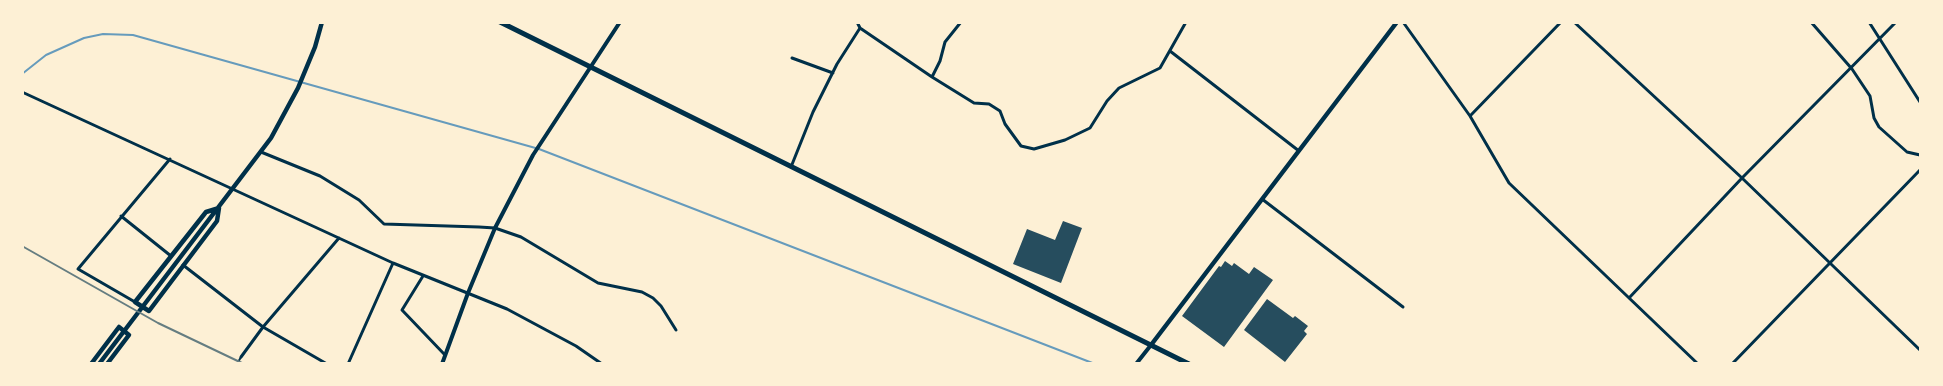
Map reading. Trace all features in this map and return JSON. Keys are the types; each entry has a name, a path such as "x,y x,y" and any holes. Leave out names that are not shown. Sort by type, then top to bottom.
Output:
{"highway":[{"path":"500,22 1189,364"}],"main road":[{"path":"99,364 261,152 299,86 322,22"},
{"path":"1151,345 1397,22"},
{"path":"219,208 216,221 148,311 135,302 206,212 219,208"},
{"path":"91,364 119,327 129,335 107,364"}],"street":[{"path":"442,364 468,293 495,228 538,145 620,22"},
{"path":"857,22 860,28 932,77 974,103 989,104 1000,111 1005,124 1021,146 1034,149 1056,144 1084,132 1119,88 1160,68 1186,22"},
{"path":"932,77 946,42 961,22"},
{"path":"1403,22 1470,116 1509,183 1698,364"},
{"path":"1470,116 1561,22"},
{"path":"1574,22 1742,178 1920,350"},
{"path":"1811,22 1852,69 1870,96 1874,118 1879,127 1907,152 1920,155"},
{"path":"1869,22 1920,102"},
{"path":"1630,298 1742,178 1852,69 1896,22"},
{"path":"791,167 813,112 833,73 860,28"},
{"path":"1170,51 1299,151"},
{"path":"792,58 833,73"},
{"path":"22,92 234,188 393,263 507,309 576,346 602,364"},
{"path":"261,152 320,176 359,200 384,224 495,228 528,241 598,283 642,292 653,298 676,330"},
{"path":"135,302 78,269 170,159"},
{"path":"1732,364 1920,170"},
{"path":"1262,199 1403,307"},
{"path":"121,216 172,256"},
{"path":"237,364 262,327 339,238"},
{"path":"348,364 393,263"},
{"path":"183,265 262,327 327,364"},
{"path":"423,276 402,310 445,355"},
{"path":"1136,364 1151,345"}],"building":[{"path":"1063,221 1082,228 1061,283 1013,264 1027,229 1055,240"},
{"path":"1225,261 1232,266 1234,263 1249,274 1254,267 1273,280 1224,347 1182,316 1219,266 1221,267"},
{"path":"1267,299 1293,318 1295,316 1308,326 1304,331 1307,334 1285,362 1244,330"}],"waterway":[{"path":"22,74 46,55 84,38 103,34 133,35 539,149 1095,364"}],"railway":[{"path":"22,246 158,323 244,364"}]}
